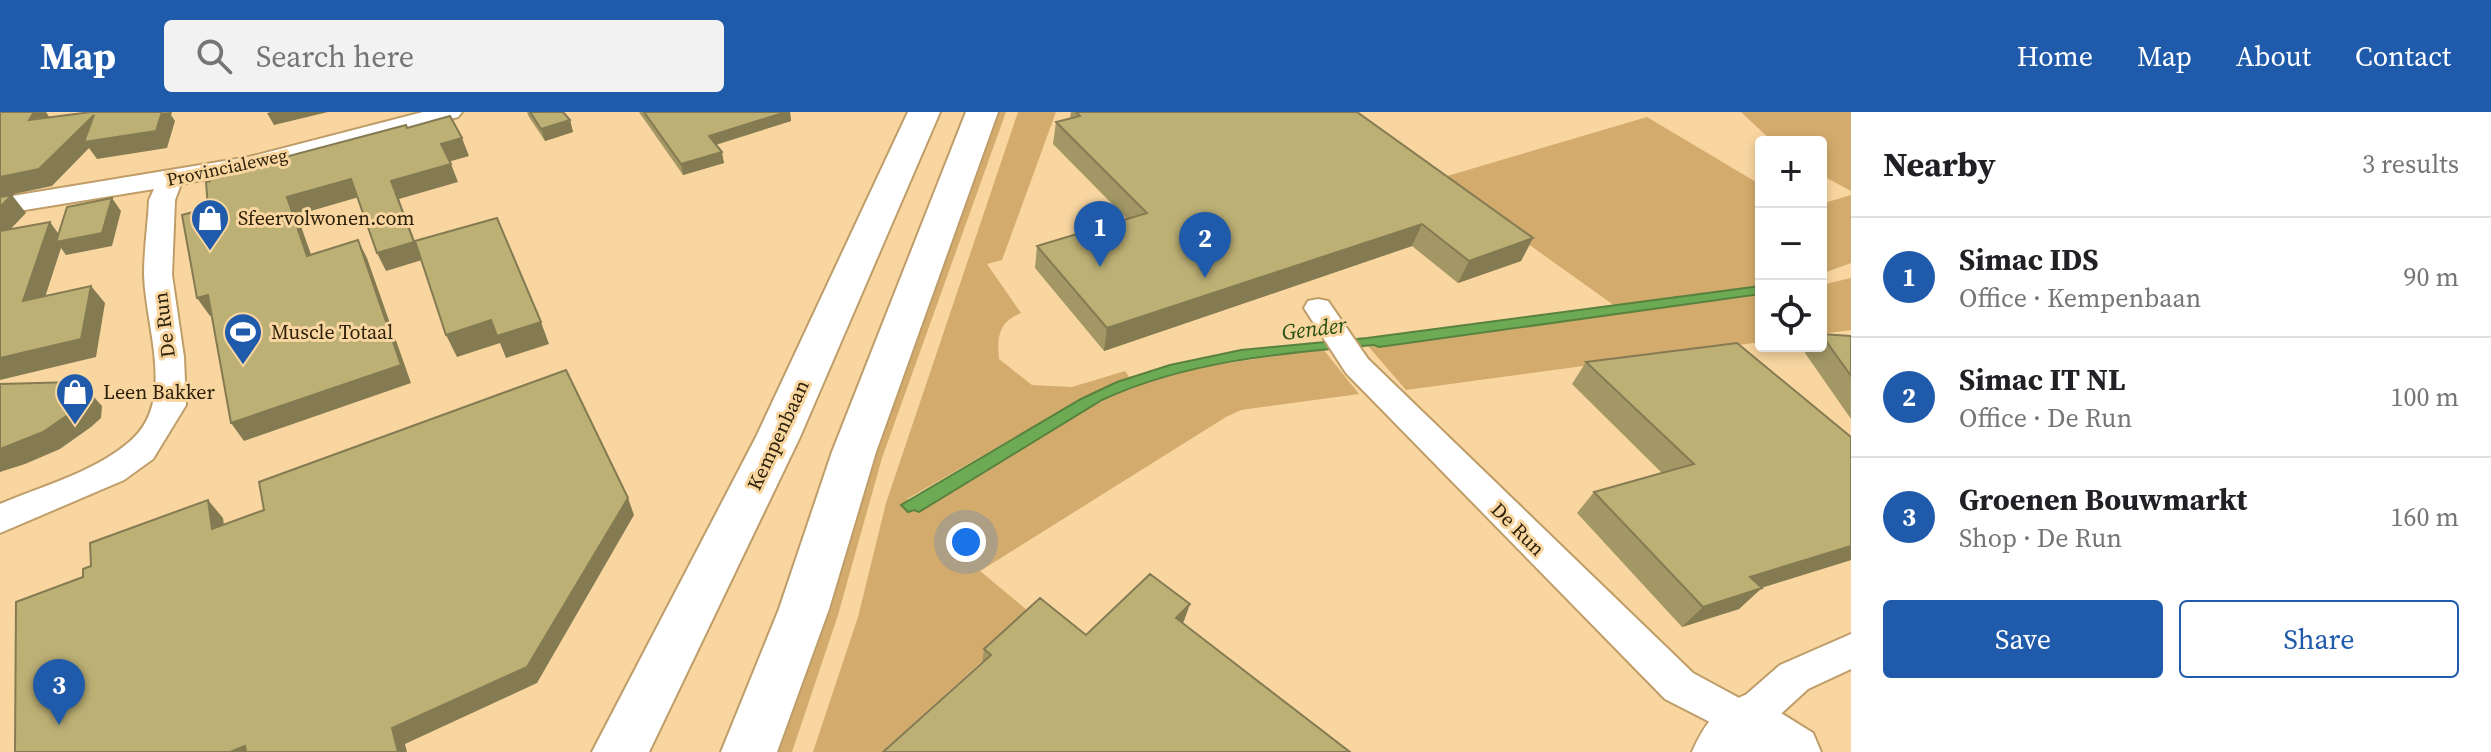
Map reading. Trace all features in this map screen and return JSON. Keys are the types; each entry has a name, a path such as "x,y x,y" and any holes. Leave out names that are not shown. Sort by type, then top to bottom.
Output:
{"main road":[{"name":"Kempenbaan","path":"620,752 772,451 924,112"},
{"path":"749,752 804,609 854,452 982,112"},
{"name":"De Run","path":"1733,736 1793,752"}],"street":[{"name":"Provincialeweg","path":"0,206 171,179 303,152 450,112"},
{"name":"De Run","path":"0,519 112,471 142,450 170,405 169,357 158,275 162,200 171,179"},
{"name":"De Run","path":"1334,331 1544,555 1733,736"},
{"path":"1733,736 1794,677 1851,651"}],"shaded area":[{"path":"994,112 1006,112 882,458 838,615 792,752 774,752 872,455"},
{"path":"1018,112 1056,112 1002,260 987,264 1021,313 1008,321 1001,331 999,359 1032,385 1072,387 1125,371 1130,378 1081,399 907,499 919,512 1077,414 1134,385 1188,369 1323,349 1359,394 1241,410 1226,417 980,571 1033,615 882,752 813,752 858,617 886,503"},
{"path":"1741,112 1851,112 1851,191 1827,178 1827,136 1767,136"},
{"path":"1647,117 1755,181 1755,287 1615,306 1437,179"},
{"path":"1851,195 1851,263 1827,272 1827,208 1827,202"},
{"path":"1851,278 1851,330 1827,333 1827,284"},
{"path":"1755,287 1755,295 1379,347 1374,345 1270,356 1167,376 1102,400 919,512 908,512 901,505 1081,399 1117,382 1170,365 1241,350 1367,338"},
{"path":"1755,295 1755,343 1406,390 1368,346 1380,347"}],"building":[{"path":"0,112 34,112 29,120 91,112 162,112 156,131 84,142 94,115 39,169 0,177"},
{"path":"530,112 563,112 570,120 541,129"},
{"path":"644,112 786,112 709,136 722,152 681,164"},
{"path":"1076,112 1357,112 1533,238 1469,261 1422,224 1107,328 1037,246 1147,213 1056,122 1080,116"},
{"path":"450,116 462,138 441,144 451,164 391,181 414,242 377,253 351,179 287,197 307,256 358,240 401,365 231,423 208,295 197,298 182,215 208,208 206,182 210,181 210,177"},
{"path":"12,195 0,207 0,197"},
{"path":"112,198 102,233 56,242 67,207"},
{"path":"497,218 541,322 497,336 491,320 446,335 415,241"},
{"path":"50,222 23,301 91,286 81,339 0,358 0,231"},
{"path":"1827,334 1851,336 1851,376 1827,342"},
{"path":"1737,343 1851,437 1851,546 1750,577 1762,588 1703,607 1594,492 1694,464 1586,362"},
{"path":"566,370 628,498 527,667 392,728 398,752 246,752 245,746 230,752 15,752 16,602 83,577 83,569 91,566 90,543 208,500 212,529 264,510 259,482"},
{"path":"76,382 86,388 85,400 75,410 43,432 0,449 0,384"},
{"path":"1150,574 1190,604 1176,618 1350,752 883,752 991,655 984,649 1040,598 1086,635"}],"place":[{"name":"Sfeervolwonen.com","path":"210,252"},
{"name":"Simac IDS","path":"1100,267"},
{"name":"Simac IT NL","path":"1205,278"},
{"name":"Muscle Totaal","path":"243,366"},
{"name":"Leen Bakker","path":"75,426"},
{"name":"Groenen Bouwmarkt","path":"59,725"}],"water label":[{"name":"Gender","path":"1314,328"}]}
